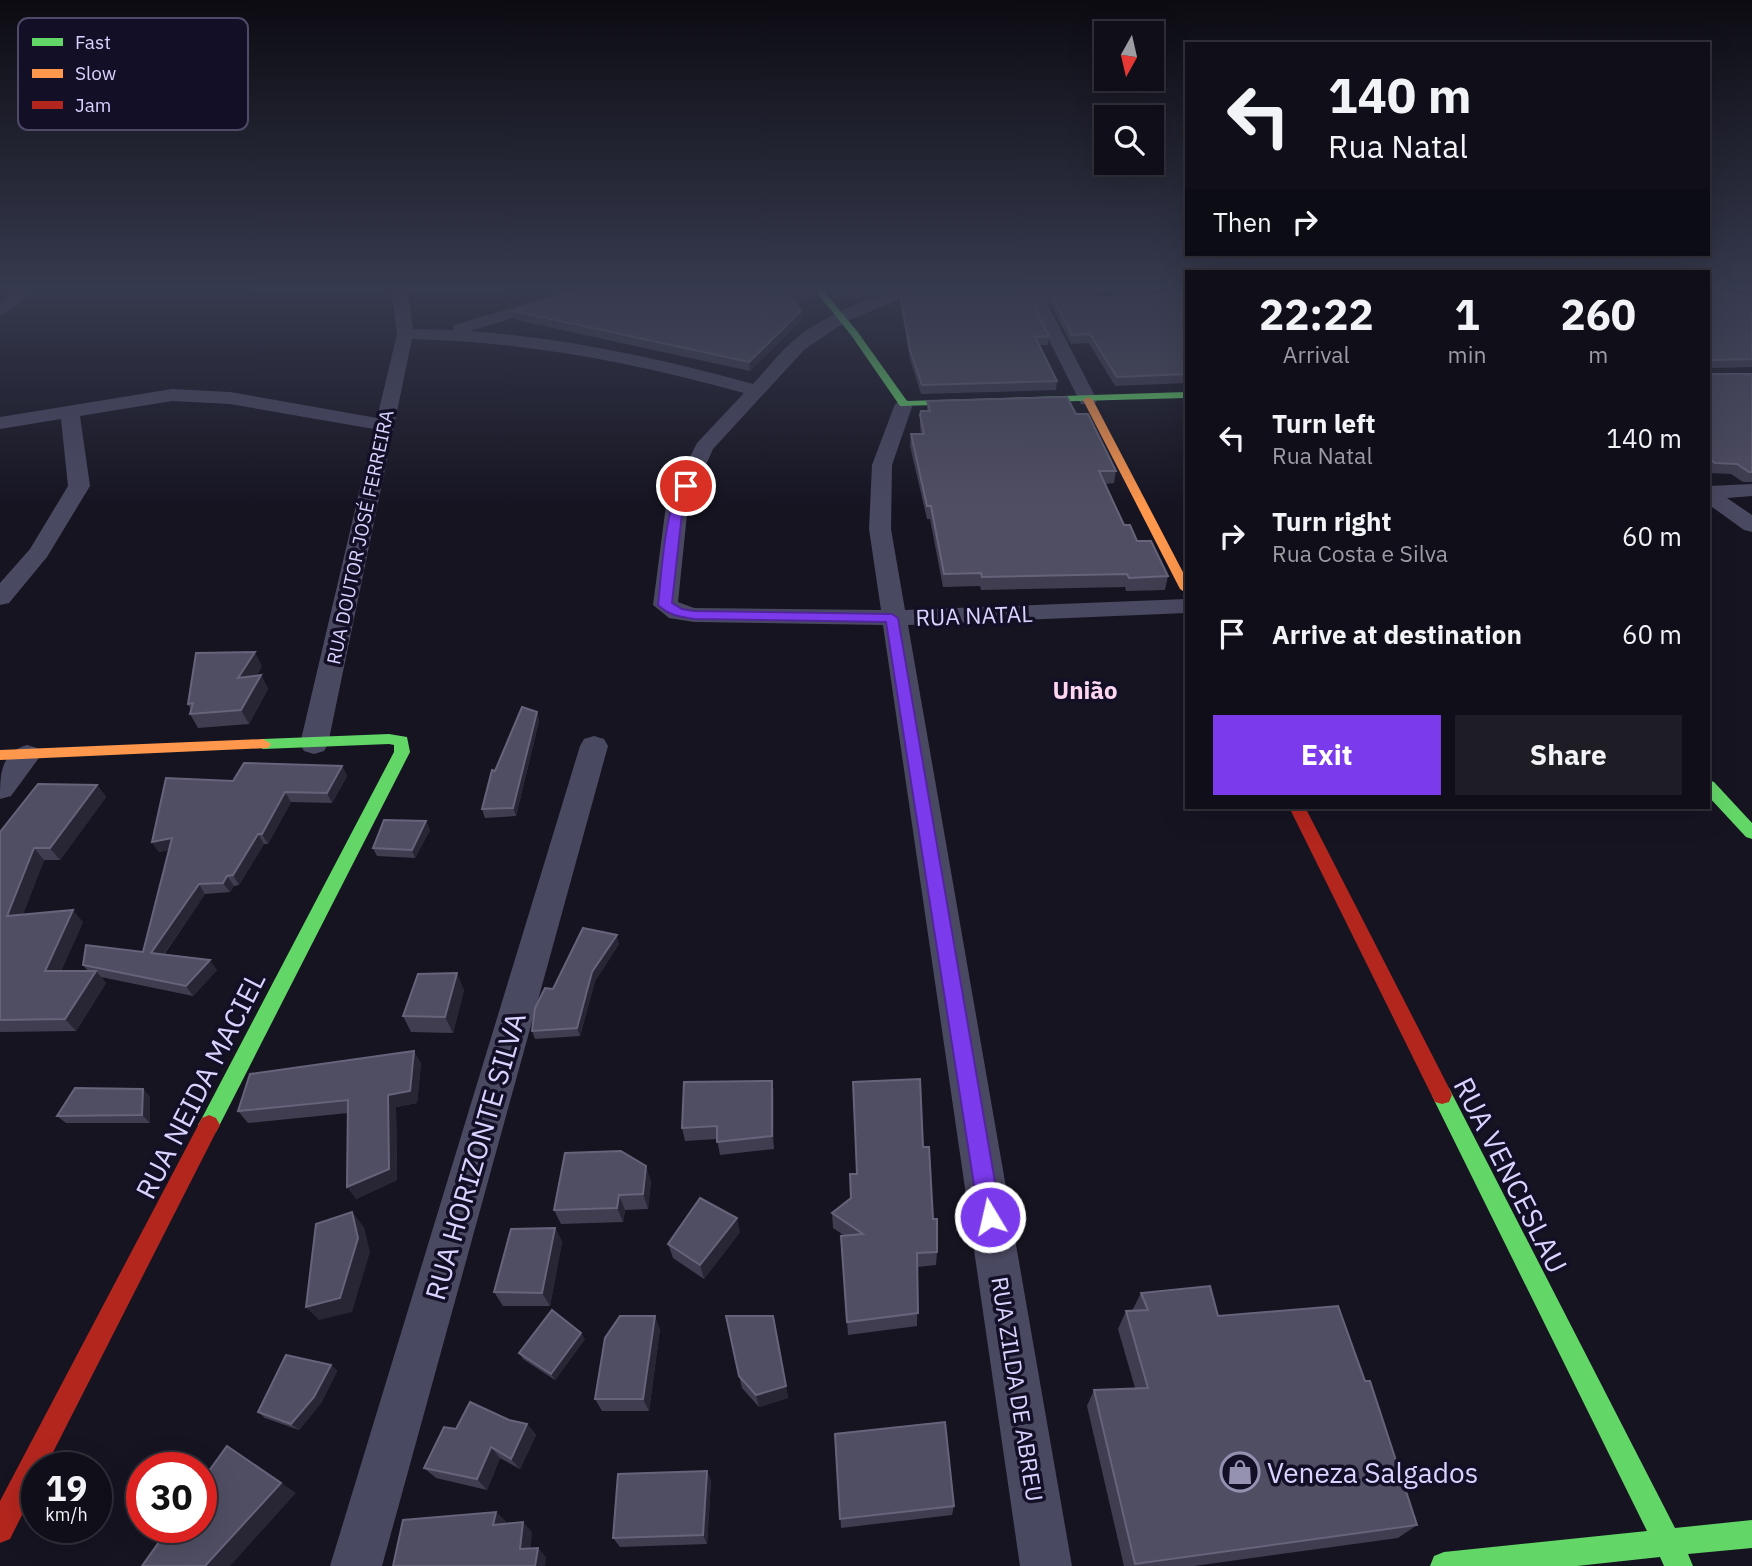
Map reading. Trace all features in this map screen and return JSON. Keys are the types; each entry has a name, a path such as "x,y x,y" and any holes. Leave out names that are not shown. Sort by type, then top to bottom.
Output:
{"street":[{"name":"RUA DOUTOR JOSÉ FERREIRA","path":"314,744 399,361"},
{"path":"647,361 757,391 784,361"},
{"path":"872,361 904,404 1185,395"},
{"path":"1068,361 1185,587"},
{"name":"RUA NATAL","path":"757,391 704,447 677,505 665,605 678,613 892,618 1185,606"},
{"path":"0,423 173,395 230,398 385,425"},
{"name":"RUA ZILDA DE ABREU","path":"904,404 882,465 880,529 892,618 1046,1566"},
{"path":"0,598 39,552 79,486 70,410"},
{"path":"1710,493 1752,490"},
{"path":"1710,494 1752,525"},
{"name":"RUA NEIDA MACIEL","path":"0,1529 402,752 402,741 389,739 314,744"},
{"path":"0,789 13,755 314,744"},
{"name":"RUA HORIZONTE SILVA","path":"356,1566 594,746"},
{"path":"1710,788 1752,833"},
{"name":"RUA VENCESLAU","path":"1298,809 1679,1566"},
{"path":"1444,1566 1752,1534"}],"building":[{"path":"914,361 1047,361 1057,381 922,385"},
{"path":"1107,361 1185,361 1185,374 1117,377"},
{"path":"1710,362 1711,374 1752,374 1752,472 1737,464 1715,463 1710,459"},
{"path":"1067,397 1076,414 1088,414 1116,471 1099,471 1124,525 1130,525 1137,541 1151,541 1168,576 1129,578 1127,574 982,577 981,573 944,574 931,506 927,506 911,434 924,434 920,415 921,411 930,411 927,401"},
{"path":"255,652 238,678 261,675 241,710 190,714 193,703 188,704 196,653"},
{"path":"522,707 537,712 513,808 482,809 492,770 495,771"},
{"path":"244,763 342,766 327,793 285,792 262,834 258,834 233,875 227,876 223,883 199,884 151,953 210,960 186,986 83,965 86,945 143,952 172,838 152,842 166,778 233,781"},
{"path":"38,784 97,785 50,848 34,848 7,916 73,910 45,971 96,971 65,1019 0,1020 0,832"},
{"path":"384,820 426,821 412,850 373,848"},
{"path":"583,928 617,935 592,972 577,1028 532,1031 535,1008 545,988 553,989"},
{"path":"457,973 445,1017 403,1016 418,974"},
{"path":"414,1051 410,1091 388,1095 389,1169 347,1187 348,1100 238,1111 250,1074"},
{"path":"920,1079 923,1147 929,1147 933,1219 937,1219 937,1252 917,1253 918,1313 847,1322 841,1236 863,1234 832,1213 851,1198 850,1174 857,1174 853,1082"},
{"path":"772,1081 772,1136 717,1142 717,1126 682,1128 684,1082"},
{"path":"75,1088 143,1089 142,1115 57,1116"},
{"path":"621,1151 646,1166 643,1194 619,1195 617,1208 554,1210 565,1153"},
{"path":"700,1198 737,1218 700,1265 668,1244"},
{"path":"352,1212 358,1238 340,1298 306,1307 316,1224"},
{"path":"555,1228 542,1293 494,1292 511,1229"},
{"name":"Veneza Salgados","path":"1210,1286 1218,1316 1338,1306 1365,1381 1370,1381 1417,1525 1135,1564 1094,1390 1148,1388 1126,1311 1148,1310 1141,1293"},
{"path":"552,1310 581,1333 551,1374 519,1353"},
{"path":"620,1316 655,1316 643,1399 595,1399 605,1338"},
{"path":"726,1316 773,1316 786,1386 756,1395 739,1376"},
{"path":"286,1355 331,1365 314,1397 291,1424 258,1412"},
{"path":"470,1402 509,1420 527,1424 511,1459 491,1447 477,1479 424,1468 444,1427 456,1429"},
{"path":"945,1422 954,1506 840,1519 835,1434"},
{"path":"227,1446 281,1483 205,1566 142,1566 158,1543 217,1543 217,1460"},
{"path":"707,1471 703,1535 613,1538 618,1474"},
{"path":"496,1512 493,1525 523,1522 520,1549 538,1548 535,1566 393,1566 403,1520"}],"traffic: fast":[{"path":"874,361 904,404 1185,395"},
{"path":"209,1125 402,752 402,741 389,739 263,744"},
{"path":"1710,788 1752,833"},
{"path":"1442,1095 1679,1566"},
{"path":"1444,1566 1752,1534"}],"traffic: slow":[{"path":"1088,400 1185,587"},
{"path":"0,755 263,744"}],"traffic: jam":[{"path":"1298,809 1442,1095"},
{"path":"0,1529 209,1125"}],"place":[{"name":"Veneza Salgados","path":"1240,1472"}],"district":[{"name":"União","path":"1085,690"}],"route":[{"path":"686,486 677,505 665,605 678,613 694,615 892,618 990,1217"}]}
